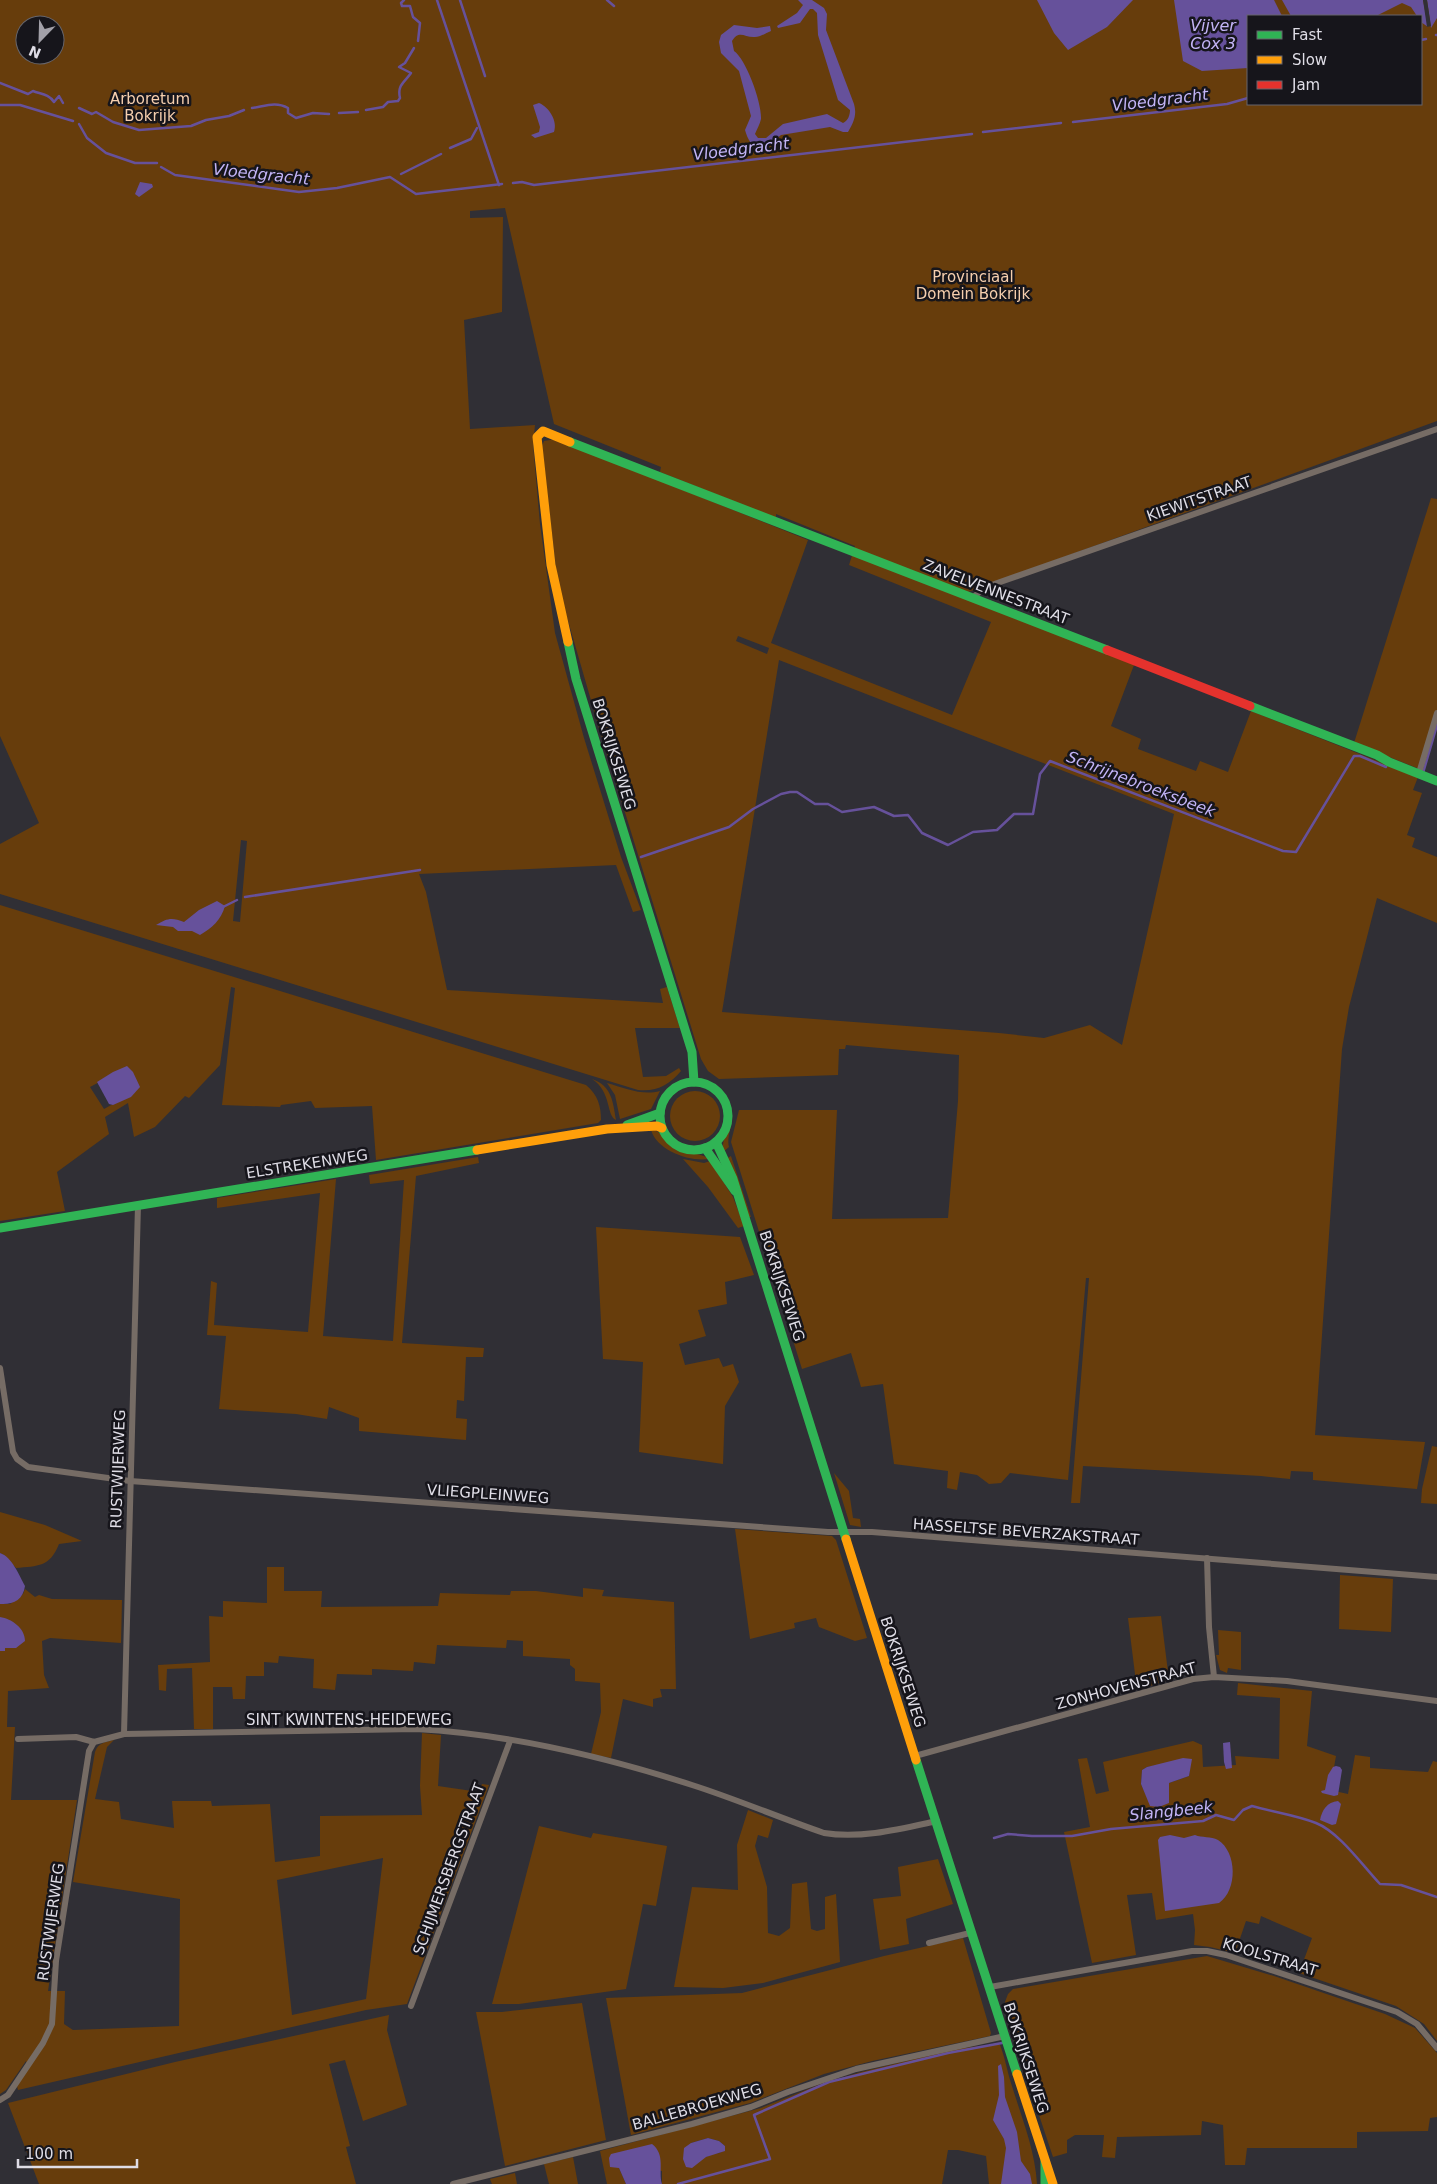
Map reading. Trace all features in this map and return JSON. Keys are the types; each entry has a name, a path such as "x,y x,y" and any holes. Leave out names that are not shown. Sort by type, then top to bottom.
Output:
{"street":[{"name":"KIEWITSTRAAT","path":"972,598 986,588 1437,429"},
{"name":"ZAVELVENNESTRAAT","path":"543,431 1377,755 1389,762 1437,781"},
{"name":"BOKRIJKSEWEG","path":"543,431 537,437 551,566 576,679 692,1052 694,1082"},
{"path":"1418,774 1437,713"},
{"path":"694,1082 711,1086 718,1092 727,1108 726,1127 716,1142 705,1148 694,1150 684,1149 674,1144 667,1137 662,1128 660,1113 665,1097 670,1091 685,1083 694,1082"},
{"name":"ELSTREKENWEG","path":"618,1128 660,1113"},
{"name":"ELSTREKENWEG","path":"0,1228 618,1128 662,1128"},
{"name":"BOKRIJKSEWEG","path":"716,1142 733,1180 761,1265 843,1531 937,1821 970,1933 990,1987 1053,2184"},
{"name":"BOKRIJKSEWEG","path":"705,1148 736,1192"},
{"name":"RUSTWIJERWEG","path":"124,1734 138,1205"},
{"name":"VLIEGPLEINWEG","path":"0,1368 13,1452 28,1467 130,1481 828,1532 843,1531"},
{"name":"HASSELTSE BEVERZAKSTRAAT","path":"843,1531 1437,1577"},
{"path":"1207,1558 1209,1627 1214,1677"},
{"name":"ZONHOVENSTRAAT","path":"915,1756 1193,1680 1214,1677 1287,1681 1437,1701"},
{"name":"SINT KWINTENS-HEIDEWEG","path":"18,1739 76,1737 94,1742 124,1734 416,1730 455,1732 510,1741 632,1767 693,1786 824,1833 842,1836 873,1833 937,1821"},
{"name":"SCHIJMERSBERGSTRAAT","path":"411,2006 510,1741"},
{"name":"RUSTWIJERWEG","path":"0,2100 8,2095 43,2043 52,2024 56,1961 89,1751 94,1742"},
{"path":"929,1943 970,1933"},
{"name":"KOOLSTRAAT","path":"990,1987 1192,1951 1208,1951 1226,1955 1397,2012 1417,2024 1437,2048"},
{"name":"BALLEBROEKWEG","path":"453,2184 692,2124 751,2107 796,2089 856,2069 1005,2036"},
{"name":"BOKRIJKSEWEG","path":"1045,2161 1045,2184"}],"green space":[{"path":"0,0 1437,0 1437,421 968,592 942,582 1134,665 1111,726 1141,739 1138,749 1196,771 1200,761 1228,772 1251,711 1418,777 1413,790 1422,793 1407,835 1415,838 1412,847 1437,857 1437,923 1377,898 1349,1007 1342,1049 1315,1435 1425,1442 1417,1489 1313,1480 1313,1472 1291,1471 1290,1479 1083,1466 1080,1503 1071,1503 1089,1278 1086,1278 1068,1480 1010,1473 1001,1483 989,1484 977,1475 960,1472 957,1490 947,1488 948,1471 894,1464 883,1384 861,1387 851,1353 802,1369 731,1142 739,1110 837,1110 832,1219 948,1218 958,1101 959,1055 846,1045 845,1049 839,1049 838,1075 719,1079 708,1071 701,1059 599,728 558,586 542,446 544,441 556,439 808,540 771,643 952,715 991,622 849,565 855,546 776,514 776,518 660,472 661,467 554,424 505,208 470,211 470,218 503,217 502,312 464,320 470,429 535,425 533,445 540,524 555,633 584,738 621,857 641,910 633,912 616,865 419,874 426,892 447,990 663,1003 660,989 667,987 680,1028 635,1028 643,1077 666,1076 679,1068 681,1071 667,1084 657,1089 638,1090 0,894 0,844 39,823 0,736","holes":["738,636 769,648 767,654 736,641","779,660 1174,814 1122,1045 1090,1025 1044,1038 722,1012","241,840 247,841 240,922 233,921"]},
{"path":"1431,498 1437,499 1437,727 1422,770 1354,743"},
{"path":"0,905 586,1085 596,1097 600,1110 601,1120 598,1123 376,1160 372,1106 315,1108 311,1101 281,1105 280,1107 222,1105 235,988 231,987 220,1065 189,1098 185,1096 155,1127 134,1137 128,1103 105,1117 109,1134 57,1172 65,1211 0,1221","holes":["124,1069 135,1092 104,1109 90,1087"]},
{"path":"592,1079 608,1090 616,1120 611,1114 603,1090"},
{"path":"607,1083 640,1092 660,1091 651,1109 620,1119 615,1095"},
{"path":"695,1091 705,1093 713,1098 718,1106 720,1116 718,1126 713,1134 705,1139 695,1141 685,1139 677,1134 672,1126 670,1116 672,1106 677,1098 685,1093"},
{"path":"730,1108 732,1117 729,1147 723,1152 730,1121"},
{"path":"651,1130 661,1134 672,1146 683,1152 701,1155 709,1159 692,1159 666,1149 654,1137"},
{"path":"731,1156 751,1217 749,1217 726,1159"},
{"path":"478,1157 479,1163 416,1176 402,1343 484,1348 483,1357 466,1357 464,1401 457,1400 456,1418 467,1419 466,1440 359,1431 359,1418 329,1407 327,1419 296,1414 219,1409 226,1336 207,1335 211,1281 217,1283 214,1325 308,1332 320,1193 217,1208 217,1198 336,1179 323,1336 393,1341 404,1180 370,1184 369,1175"},
{"path":"683,1159 704,1163 710,1161 733,1197 744,1226 738,1228 708,1187"},
{"path":"596,1227 740,1237 754,1275 725,1282 727,1304 698,1310 706,1336 679,1344 685,1365 719,1358 723,1367 733,1364 739,1382 725,1406 723,1464 639,1452 643,1362 603,1359"},
{"path":"1432,1446 1437,1447 1437,1504 1421,1503 1422,1489"},
{"path":"834,1473 849,1491 853,1518 860,1519 861,1527 850,1525"},
{"path":"0,1512 45,1525 82,1541 59,1544 52,1557 42,1564 16,1568 0,1553"},
{"path":"735,1529 832,1536 836,1540 867,1638 855,1641 819,1627 816,1618 794,1623 795,1628 750,1639"},
{"path":"267,1567 284,1567 284,1591 322,1591 321,1607 438,1606 440,1593 510,1595 511,1591 536,1591 583,1597 583,1588 604,1590 602,1596 674,1602 676,1689 660,1689 662,1697 653,1699 653,1707 623,1699 611,1758 591,1754 601,1712 600,1683 575,1681 575,1669 570,1665 570,1659 523,1656 523,1641 507,1640 506,1648 437,1645 435,1664 414,1662 413,1671 372,1669 372,1675 337,1674 335,1690 313,1688 314,1659 279,1656 278,1663 264,1662 264,1676 246,1676 245,1699 233,1699 232,1687 213,1687 213,1729 194,1729 192,1668 167,1669 166,1691 159,1690 158,1665 210,1662 209,1616 223,1617 223,1601 267,1603"},
{"path":"1340,1575 1393,1579 1391,1632 1339,1629"},
{"path":"25,1589 35,1597 39,1595 52,1599 122,1600 121,1643 50,1638 42,1641 44,1675 49,1688 8,1691 7,1727 15,1727 11,1800 77,1800 48,1991 65,1991 64,2024 73,2030 179,2026 180,1899 73,1882 95,1752 100,1745 114,1740 107,1747 95,1799 119,1802 121,1819 174,1828 172,1801 211,1801 212,1806 270,1804 275,1862 320,1856 320,1816 422,1815 420,1786 422,1733 441,1735 438,1786 479,1792 482,1784 489,1785 407,2004 366,2010 18,2090 17,2086 28,2069 26,2061 6,2090 0,2094 0,1604 10,1604 23,1594","holes":["383,1858 366,1999 292,2015 277,1880"]},
{"path":"1161,1616 1169,1680 1137,1690 1128,1618"},
{"path":"1218,1630 1241,1632 1241,1670 1228,1668 1227,1673 1220,1670 1216,1655 1219,1655"},
{"path":"1238,1683 1312,1691 1307,1746 1336,1756 1330,1790 1348,1794 1355,1755 1370,1757 1370,1768 1428,1772 1433,1761 1437,1762 1437,2041 1424,2024 1396,2006 1299,1973 1312,1938 1261,1916 1259,1924 1246,1921 1235,1953 1194,1945 1193,1914 1156,1920 1152,1893 1127,1895 1136,1955 1092,1963 1064,1832 1090,1827 1078,1759 1087,1758 1096,1794 1109,1791 1103,1762 1193,1741 1202,1745 1203,1767 1236,1765 1235,1756 1279,1759 1280,1698 1237,1695","holes":["1191,1759 1189,1776 1169,1783 1151,1806 1141,1784 1142,1770 1147,1767"]},
{"path":"748,1810 773,1820 768,1838 758,1835 755,1846 767,1887 768,1933 779,1936 790,1928 792,1884 807,1882 811,1929 817,1931 825,1929 825,1897 836,1894 840,1962 763,1983 723,1988 674,1987 692,1887 738,1890 737,1845"},
{"path":"539,1826 591,1838 593,1833 667,1846 656,1906 643,1904 626,1989 519,2004 492,2004"},
{"path":"938,1859 953,1904 906,1919 909,1944 880,1950 873,1899 901,1896 898,1867"},
{"path":"963,1938 991,2033 990,2036 872,2061 824,2074 750,2103 631,2135 606,1998 742,1993 884,1956"},
{"path":"1207,1956 1274,1976 1385,2014 1415,2028 1437,2053 1437,2117 1430,2118 1428,2131 1357,2132 1357,2148 1247,2148 1245,2165 1225,2165 1223,2125 1202,2121 1201,2135 1117,2137 1115,2158 1102,2157 1104,2135 1075,2135 1067,2140 1067,2153 1053,2157 1013,2037 1005,2002 1008,1994 1013,1989"},
{"path":"582,2003 606,2140 505,2166 476,2012 502,2012"},
{"path":"389,2015 387,2030 407,2105 363,2121 345,2060 329,2064 350,2146 346,2147 356,2184 39,2184 8,2103 175,2062"},
{"path":"1000,2045 1031,2145 1037,2184 989,2184 986,2156 958,2150 948,2150 942,2184 662,2184 662,2171 619,2168 626,2184 607,2184 600,2151 761,2108 821,2084 861,2072 956,2049","holes":["708,2138 719,2141 725,2146 720,2153 706,2157 691,2143"]},
{"path":"573,2157 578,2184 549,2184 544,2164"},
{"path":"515,2173 517,2184 492,2184 490,2179"}],"water":[{"path":"798,0 812,0 824,8 827,14 826,30 854,104 854,118 848,132 830,127 781,135 766,148 757,147 750,141 745,130 751,116 739,71 721,53 719,42 721,35 734,25 757,28 770,26 771,31 761,36 737,35 732,41 734,51 748,72 759,103 761,119 755,134 758,138 766,138 783,124 827,114 843,123 849,116 850,110 838,100 818,35 817,13 810,9 800,23 778,28 777,26 797,13 803,5"},
{"path":"1037,0 1133,0 1107,27 1068,50 1054,33"},
{"name":"Vijver Cox 3","path":"1174,0 1274,0 1282,15 1247,15 1247,68 1202,71 1183,61"},
{"path":"1282,0 1423,0 1428,27 1422,23 1422,15 1416,15 1411,7 1402,3 1378,15 1290,15"},
{"path":"1427,0 1437,0 1437,18 1431,28"},
{"path":"539,103 552,115 555,128 554,132 535,138 531,135 539,132 540,127 533,105"},
{"path":"140,182 152,184 153,187 139,197 135,194"},
{"path":"217,901 225,906 221,915 212,926 200,935 192,931 178,931 173,927 156,925 170,919 184,922 199,910"},
{"path":"127,1066 133,1072 140,1087 131,1097 113,1105 109,1104 97,1082"},
{"path":"0,1553 12,1562 25,1586 20,1598 9,1604 0,1604"},
{"path":"0,1617 13,1622 23,1632 25,1641 16,1648 5,1648 5,1651 0,1651"},
{"path":"1230,1742 1232,1768 1226,1769 1223,1743"},
{"path":"1183,1758 1192,1759 1189,1776 1169,1783 1169,1803 1159,1807 1150,1806 1141,1784 1142,1770"},
{"path":"1336,1766 1342,1770 1338,1795 1322,1793 1321,1791 1325,1790 1328,1775 1333,1767"},
{"path":"1338,1801 1341,1804 1336,1824 1332,1825 1320,1820 1326,1807"},
{"path":"1170,1835 1184,1838 1195,1835 1212,1838 1218,1840 1224,1846 1229,1853 1233,1871 1230,1889 1219,1903 1165,1911 1158,1840 1160,1837"},
{"path":"1001,2064 1005,2097 1017,2132 1021,2161 1030,2174 1032,2184 1001,2184 1006,2148 1004,2139 993,2120 999,2095 998,2066"},
{"path":"708,2138 719,2141 725,2146 725,2151 706,2157 692,2168 686,2167 683,2159 684,2148 691,2143"},
{"path":"652,2144 659,2153 662,2184 626,2184 619,2168 610,2167 609,2158 611,2154"}],"pier":[{"path":"1423,0 1427,0 1431,26 1427,27"}],"waterway":[{"path":"404,0 401,3 402,6 410,6 413,17 420,23 418,41"},
{"path":"437,0 499,185"},
{"path":"460,0 485,76"},
{"path":"607,0 614,6"},
{"name":"Vloedgracht","path":"1422,40 1426,39"},
{"path":"366,110 383,107 388,102 398,101 400,98 400,87 411,73 399,67 405,63 414,48"},
{"path":"0,83 28,94 33,91 50,97 54,102 59,96 63,103"},
{"name":"Vloedgracht","path":"1073,122 1227,104 1247,98"},
{"name":"Vloedgracht","path":"0,105 20,105 73,121"},
{"path":"252,108 270,105 284,106 288,108 288,113 296,118 313,113 329,114"},
{"path":"79,108 92,114 96,112 113,122 139,130 191,126 244,110"},
{"path":"339,113 358,112"},
{"name":"Vloedgracht","path":"983,132 1061,123"},
{"name":"Vloedgracht","path":"79,124 87,138 106,153 135,163 157,163"},
{"path":"450,148 471,139 477,128"},
{"name":"Vloedgracht","path":"513,183 522,182 534,185 972,134"},
{"path":"401,174 441,154"},
{"name":"Vloedgracht","path":"161,167 175,175 299,192 337,188 390,177 416,194 502,184"},
{"name":"Schrijnebroeksbeek","path":"1423,773 1437,725"},
{"name":"Schrijnebroeksbeek","path":"641,857 729,827 753,809 781,794 790,792 797,792 815,804 828,804 842,812 874,807 894,816 908,815 922,833 948,845 973,832 997,830 1014,814 1033,814 1040,774 1050,761 1283,851 1296,852 1354,756 1360,756 1386,767"},
{"path":"245,897 420,870"},
{"path":"223,907 237,900"},
{"name":"Slangbeek","path":"994,1838 1008,1834 1072,1836 1111,1829 1203,1821 1216,1815 1234,1820 1243,1810 1252,1806 1301,1818 1325,1827 1350,1850 1380,1884 1401,1885 1437,1897"},
{"name":"Slangbeek","path":"678,2184 770,2159 754,2115 829,2082 948,2053 1002,2043"}],"traffic: fast":[{"path":"570,442 1107,650"},
{"path":"568,642 576,679 692,1052 694,1082"},
{"path":"1250,706 1377,755 1389,762 1437,781"},
{"path":"694,1082 707,1084 718,1092 726,1103 728,1116 726,1129 718,1140 707,1148 694,1150 681,1148 670,1140 662,1129 660,1116 662,1103 670,1092 681,1084 694,1082"},
{"path":"627,1125 660,1113"},
{"path":"716,1142 733,1179 846,1539"},
{"path":"705,1148 735,1191"},
{"path":"0,1228 477,1150"},
{"path":"916,1760 1017,2074"},
{"path":"1045,2161 1045,2184"}],"traffic: slow":[{"path":"568,642 551,565 537,437 543,431 570,442"},
{"path":"477,1150 607,1129 657,1126 662,1128"},
{"path":"846,1539 916,1760"},
{"path":"1017,2074 1053,2184"}],"traffic: jam":[{"path":"1107,650 1250,706"}],"park label":[{"name":"Arboretum Bokrijk","path":"150,108"},
{"name":"Provinciaal Domein Bokrijk","path":"973,286"}]}
